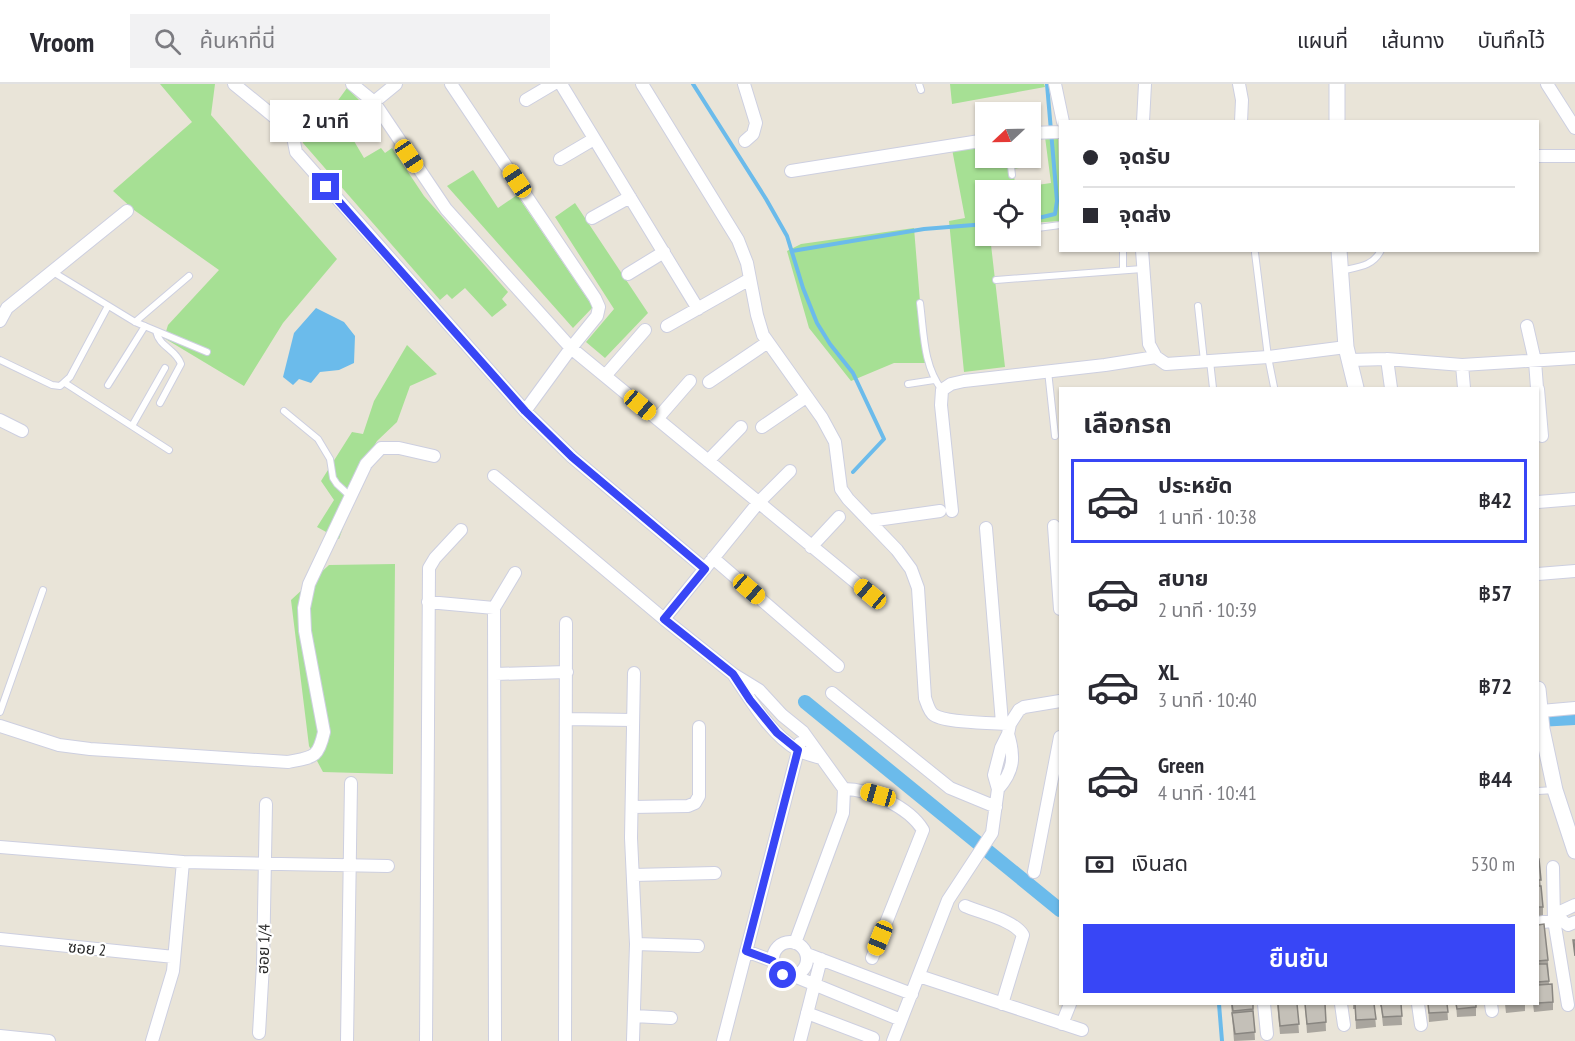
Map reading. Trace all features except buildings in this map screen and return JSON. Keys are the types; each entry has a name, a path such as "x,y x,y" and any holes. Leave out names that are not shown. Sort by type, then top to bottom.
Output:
{"street":[{"path":"352,84 374,102 446,209 571,348 870,594"},
{"path":"374,102 396,84"},
{"path":"451,84 599,307 597,316 525,411"},
{"path":"526,100 553,84"},
{"path":"561,84 698,309"},
{"path":"642,84 738,240 747,263 763,335 835,442 841,489 897,550 910,569 918,588 925,698 930,709 934,715 952,720 1007,727"},
{"path":"744,84 756,123 753,134 745,141"},
{"path":"1056,84 1060,120"},
{"path":"1143,120 1145,84"},
{"path":"1239,84 1242,100 1241,120"},
{"path":"1337,84 1337,120"},
{"path":"1547,84 1575,128"},
{"path":"243,87 289,129 296,153 525,411 572,457 705,569"},
{"path":"1041,132 1059,128"},
{"path":"560,159 594,139"},
{"path":"791,171 975,142"},
{"path":"1539,156 1575,156"},
{"path":"592,218 630,197"},
{"path":"0,321 7,308 127,211"},
{"path":"628,274 664,252"},
{"path":"1142,252 1149,344 1156,357 1166,364 1348,353 1462,366 1575,358"},
{"path":"1339,252 1348,353 1356,387"},
{"path":"667,326 750,279"},
{"path":"1527,326 1538,387"},
{"path":"605,376 645,330"},
{"path":"709,382 768,342"},
{"path":"869,521 946,511 941,405 942,390 951,384 1156,357"},
{"path":"1387,359 1391,387"},
{"path":"1462,366 1464,387"},
{"path":"657,419 690,381"},
{"path":"762,427 806,397"},
{"path":"1539,401 1542,436"},
{"path":"0,420 22,431"},
{"path":"708,461 741,427"},
{"path":"0,726 59,745 90,749 288,762 313,757 321,748 324,732 305,631 304,608 309,584 366,464 381,448 399,448 434,456"},
{"path":"664,619 758,502 790,471"},
{"path":"494,476 664,619 733,674 759,690 782,716 803,732 844,789 843,813 795,943"},
{"path":"1539,502 1575,499"},
{"path":"811,547 839,517"},
{"path":"1054,526 1059,595"},
{"path":"909,1041 894,1039 948,900 992,832 998,789 1008,777 1013,752 1007,727 986,528"},
{"path":"426,1041 429,568 461,530"},
{"path":"713,558 838,666"},
{"path":"1539,574 1575,571"},
{"path":"495,1041 494,608 515,573"},
{"path":"429,602 494,608"},
{"path":"565,1041 566,623"},
{"path":"495,674 567,672"},
{"path":"633,1041 636,944 632,807 634,673"},
{"path":"733,674 750,700 777,733 798,750 821,758"},
{"path":"832,693 950,788 996,807"},
{"path":"1539,696 1542,729 1555,790 1575,851"},
{"path":"1007,727 1019,710 1024,707 1059,701"},
{"path":"1541,711 1575,708"},
{"path":"567,719 633,720"},
{"path":"632,807 688,806 695,803 699,796 699,727"},
{"path":"723,1041 803,732"},
{"path":"1034,872 1059,742"},
{"path":"347,1041 351,783"},
{"path":"844,789 856,789 878,795 918,821 923,830 872,958"},
{"name":"ฮอย 1/4","path":"259,1034 263,965 266,804"},
{"path":"0,847 183,862 388,866"},
{"path":"152,1041 165,1001 174,957 183,862"},
{"path":"1553,867 1568,1005"},
{"path":"633,875 715,873"},
{"path":"1557,920 1562,911 1575,905"},
{"path":"965,906 1012,924 1023,935 1002,1004"},
{"path":"1539,923 1557,920 1568,925 1575,922"},
{"name":"ซอย 2","path":"0,939 174,957"},
{"path":"794,976 804,970 808,959 807,954 795,943 784,943 776,950 773,961 778,971 901,1020"},
{"path":"636,944 698,946"},
{"path":"746,951 773,961"},
{"path":"807,954 912,994"},
{"path":"800,1041 821,959"},
{"path":"919,976 1082,1030"},
{"path":"1062,1024 1070,1005"},
{"path":"1264,1005 1267,1034"},
{"path":"1341,1005 1344,1025"},
{"path":"1418,1005 1421,1025"},
{"path":"807,1013 873,1038"},
{"path":"634,1016 671,1018"},
{"path":"0,1036 49,1041"}],"lane":[{"path":"1011,168 1012,175"},
{"path":"1041,228 1059,225"},
{"path":"1123,252 1123,270"},
{"path":"1340,271 1370,264 1377,259 1380,252"},
{"path":"1255,253 1274,387"},
{"path":"996,280 1142,269"},
{"path":"52,271 135,322 207,352"},
{"path":"135,322 189,276"},
{"path":"921,303 926,353 934,380 942,390"},
{"path":"0,360 52,385 60,386 70,377 108,306"},
{"path":"1198,306 1213,387"},
{"path":"108,385 145,326"},
{"path":"156,331 161,344 172,352 181,364 160,403"},
{"path":"132,426 165,368"},
{"path":"1048,372 1055,436"},
{"path":"908,384 934,380"},
{"path":"65,383 169,450"},
{"path":"284,411 318,439 330,459 333,478 351,497"},
{"path":"0,712 43,590"},
{"path":"1539,792 1555,790"}],"green space":[{"path":"160,84 215,84 211,115 337,259 283,323 244,386 164,338 168,325 219,270 134,210 113,191 192,122"},
{"path":"950,84 1044,84 1045,87 952,104"},
{"path":"347,88 363,104 341,119 364,158 381,148 385,153 392,148 424,196 508,292 502,299 507,305 492,317 465,288 452,299 447,294 440,300 303,143 301,129 322,104 331,110"},
{"path":"1058,136 1059,221 1041,222 1041,184 1051,183 1045,137"},
{"path":"975,145 975,168 1019,168 1013,169 1015,180 975,180 975,246 991,246 1005,367 964,372 949,221 965,218 952,149"},
{"path":"473,170 498,208 517,195 593,307 573,328 447,186"},
{"path":"575,203 648,313 605,358 586,342 614,309 555,217"},
{"path":"914,228 925,363 894,363 851,381 809,328 787,251 801,244"},
{"path":"407,345 437,374 410,386 397,422 377,441 356,477 349,511 339,539 317,527 334,500 321,481 352,432 363,434 374,401"},
{"path":"395,564 393,774 323,772 309,746 291,600 329,565"}],"water":[{"path":"316,308 344,322 355,336 354,363 339,370 320,372 311,383 299,379 293,385 283,377 294,333"}],"waterway":[{"path":"693,84 787,236 803,288 817,323 853,373 884,439 853,472"},
{"path":"1041,217 1055,214 1057,201 1047,84"},
{"path":"792,251 924,229 975,225"},
{"path":"805,702 1059,909"},
{"path":"1539,720 1575,718"},
{"path":"1219,1005 1222,1041"}],"route":[{"path":"326,187 525,411 572,457 705,569 664,619 733,674 750,700 777,733 798,750 746,951 773,961 775,967 783,975"}]}
